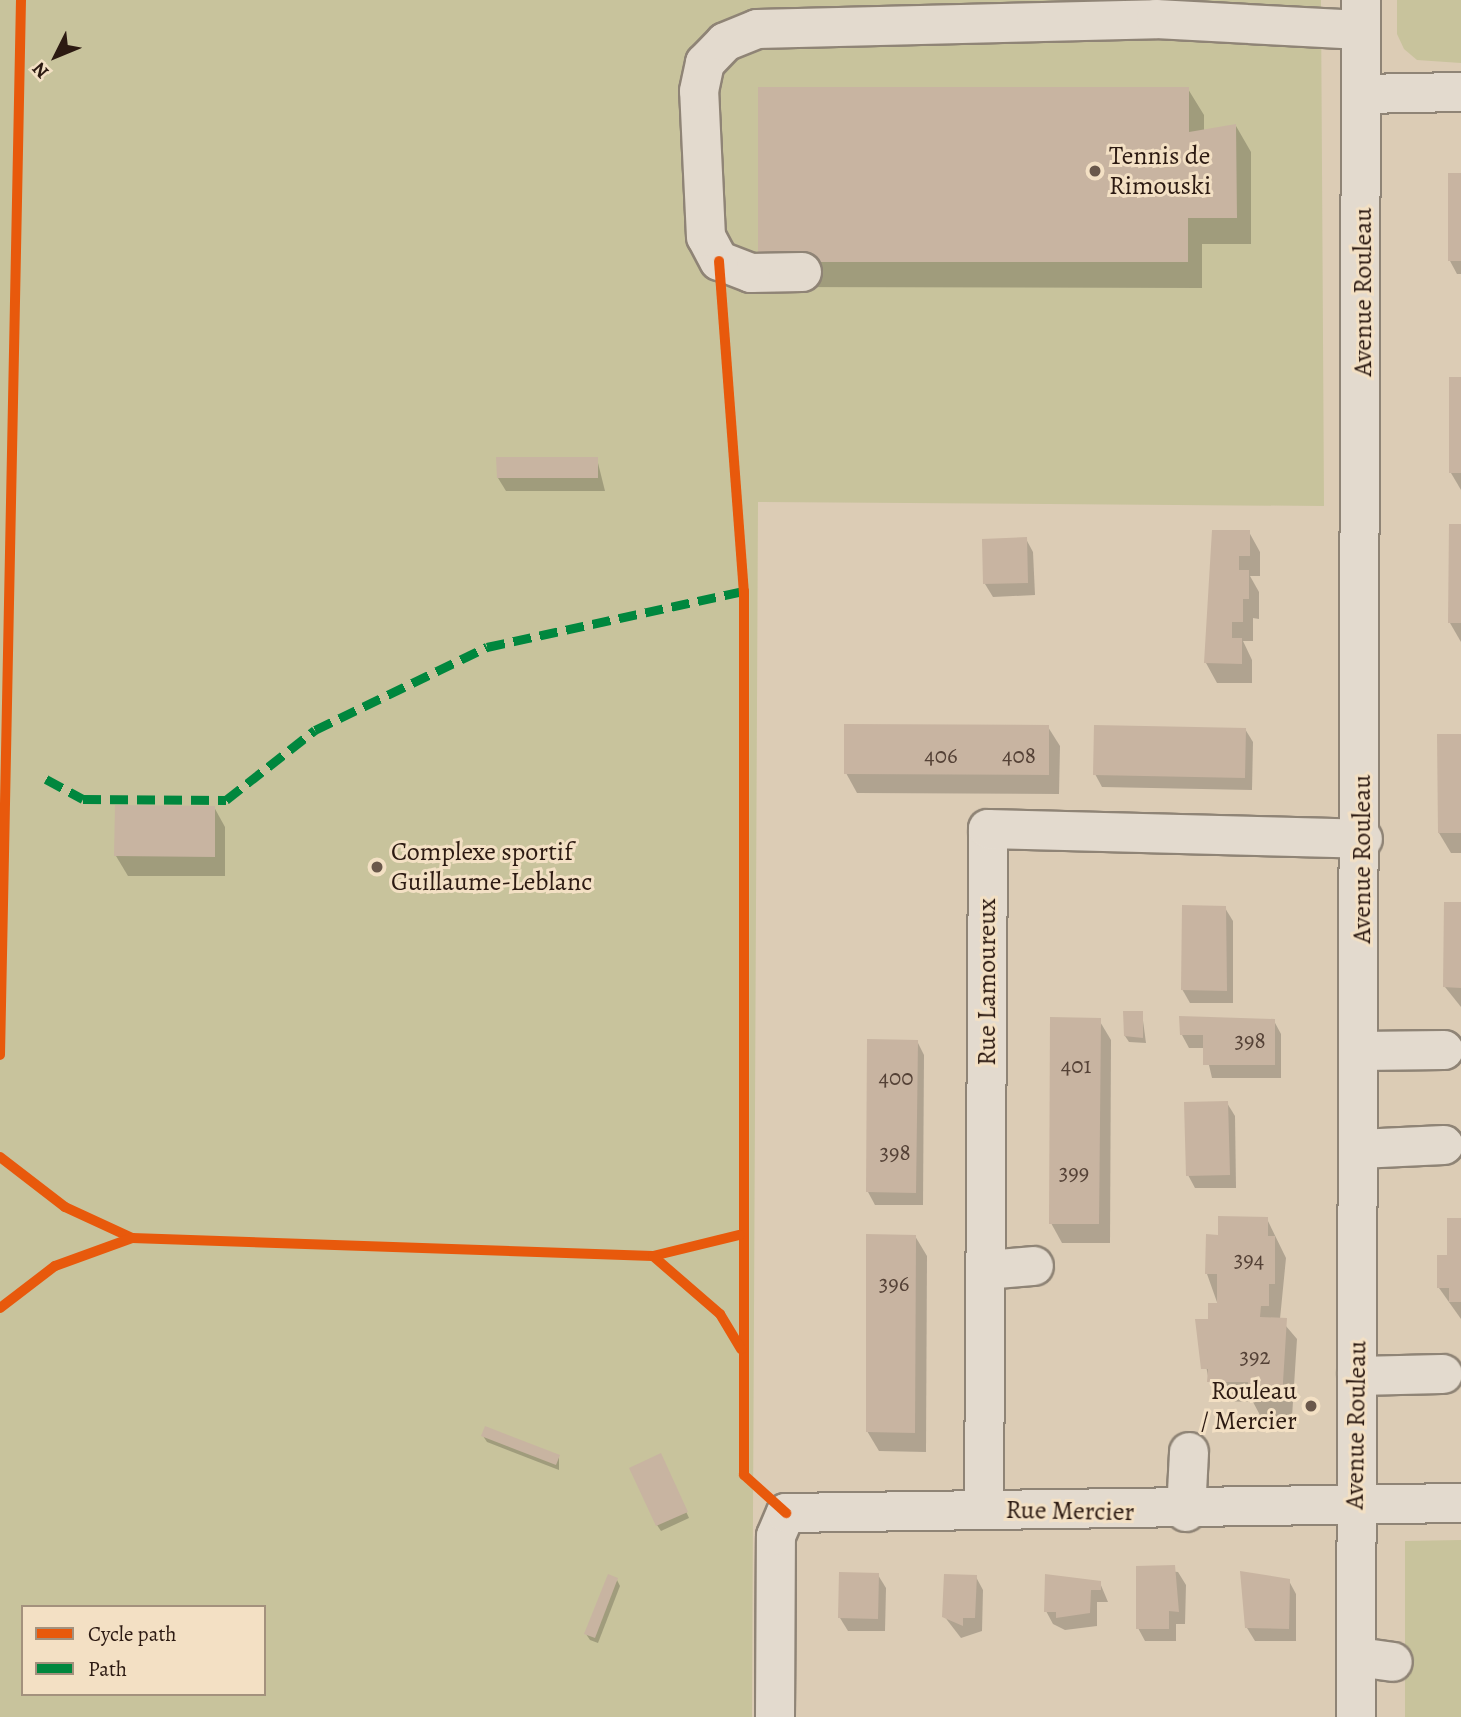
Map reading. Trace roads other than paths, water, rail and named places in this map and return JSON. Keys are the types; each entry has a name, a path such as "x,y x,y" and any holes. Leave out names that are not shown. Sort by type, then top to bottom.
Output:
{"street":[{"name":"Avenue Rouleau","path":"1356,1717 1376,1660 1355,1508 1363,839 1361,15"},
{"path":"802,272 751,273 719,261 706,236 699,91 705,63 736,38 757,29 976,21 1195,20 1361,15"},
{"path":"1363,94 1461,92"},
{"name":"Rue Lamoureux","path":"984,1510 988,830 1363,839"},
{"path":"1360,1051 1444,1050"},
{"path":"1359,1149 1444,1145"},
{"path":"986,1270 1034,1266"},
{"path":"1357,1376 1443,1374"},
{"path":"1186,1512 1189,1452"},
{"name":"Rue Mercier","path":"775,1717 776,1536 786,1513 984,1510 1186,1512 1461,1503"}],"place":[{"name":"Tennis de Rimouski","path":"1095,171"},
{"name":"Complexe sportif Guillaume-Leblanc","path":"377,867"},
{"name":"Rouleau / Mercier","path":"1311,1406"}]}
